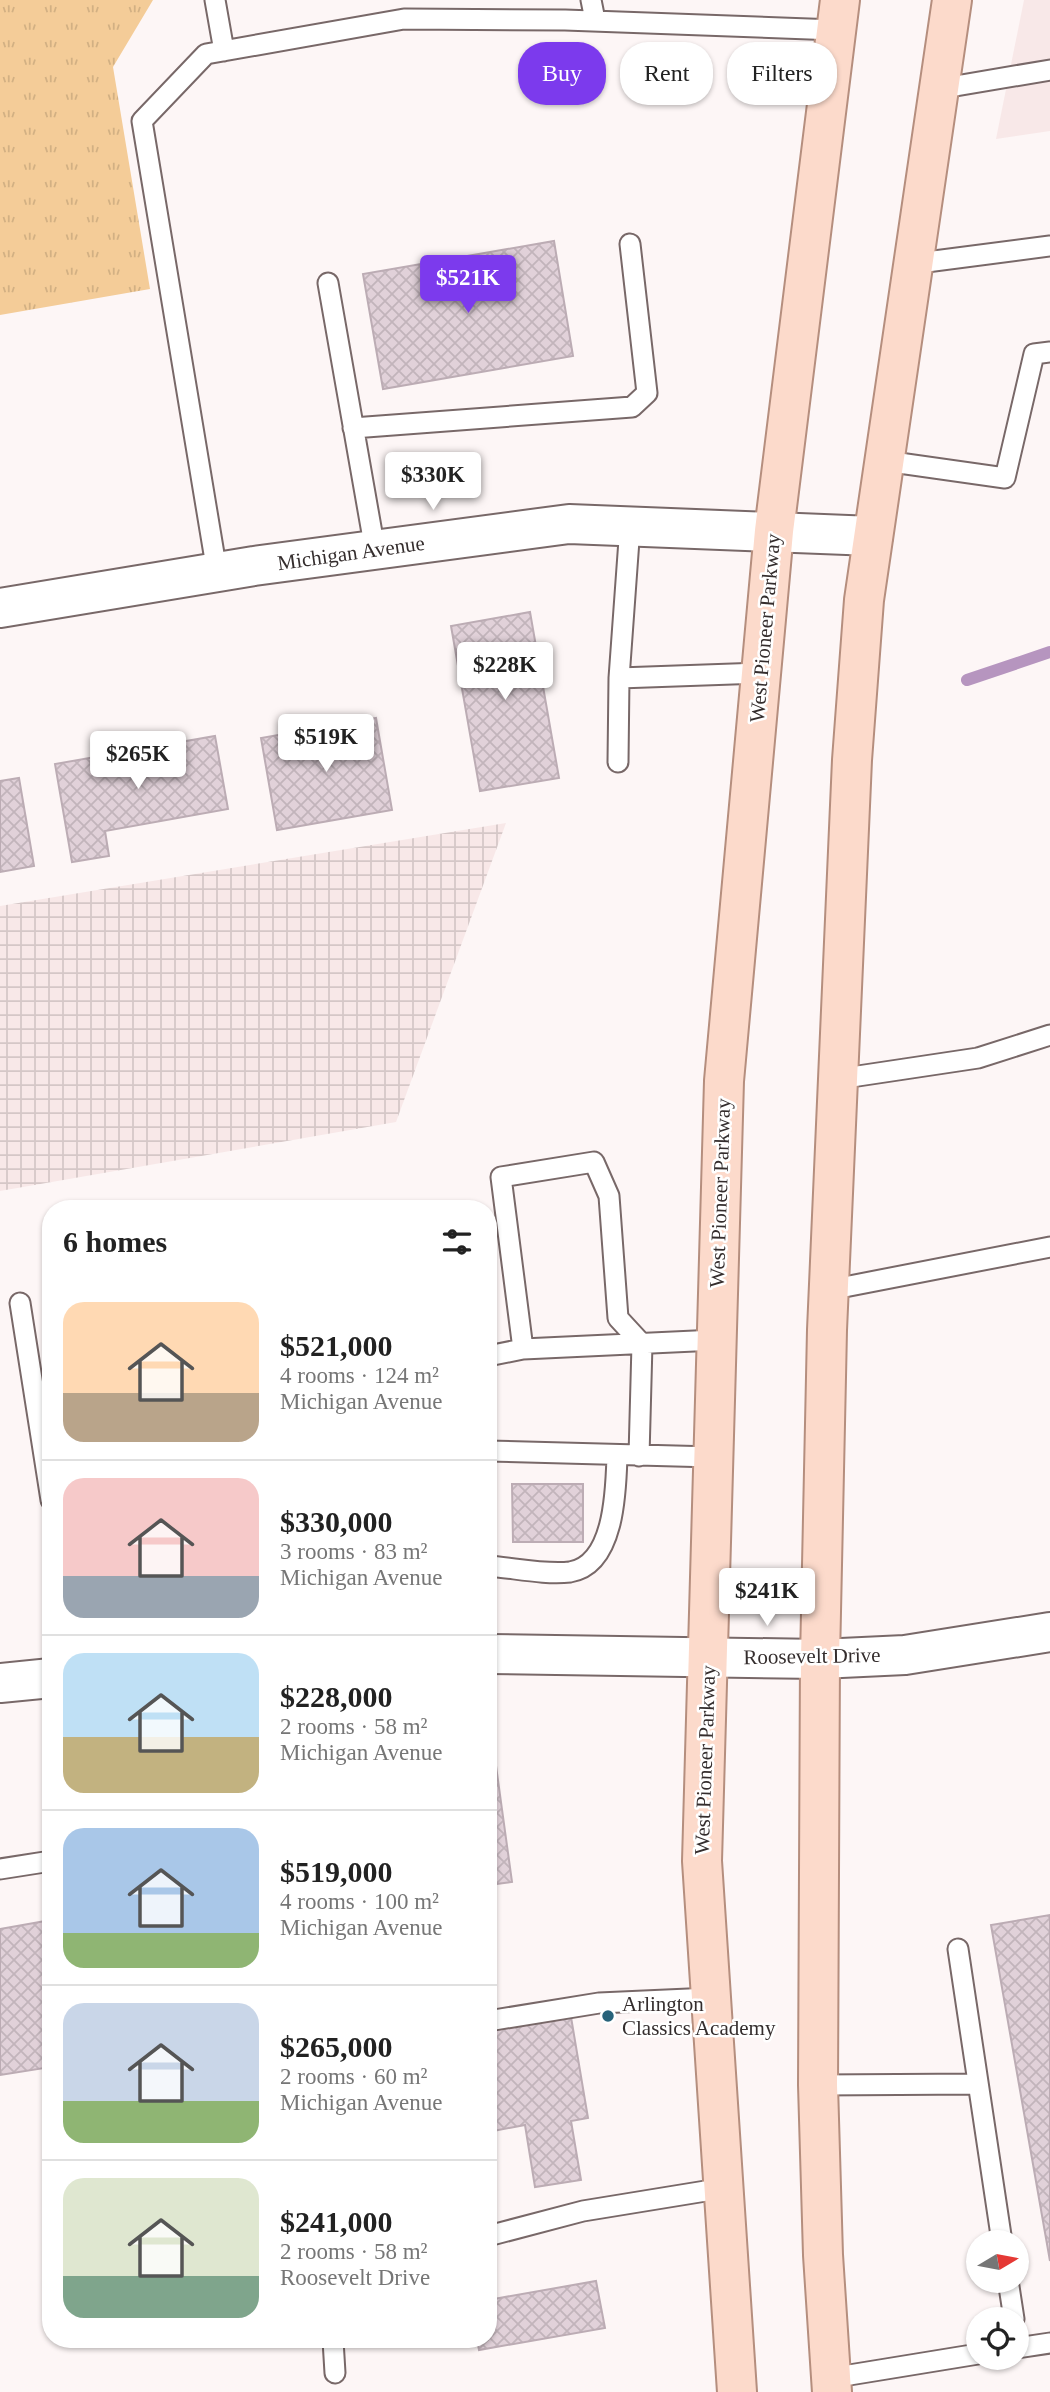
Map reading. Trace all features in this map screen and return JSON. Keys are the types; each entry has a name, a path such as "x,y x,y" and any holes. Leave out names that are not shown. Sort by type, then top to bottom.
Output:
{"main road":[{"path":"831,2385 823,2255 818,2085 820,1659 829,1290 852,760 864,600 911,264 952,0"},
{"name":"West Pioneer Parkway","path":"737,2392 702,1861 723,1081 774,531 819,188 838,15"}],"street":[{"name":"Michigan Avenue","path":"0,608 217,572 569,524 873,536"},
{"name":"Roosevelt Drive","path":"497,1654 820,1659 905,1655 1050,1632"},
{"path":"0,1683 42,1679"}],"lane":[{"path":"215,0 224,51"},
{"path":"591,0 595,20"},
{"path":"217,572 142,121 206,54 404,19 595,20 838,15"},
{"path":"938,89 1050,70"},
{"path":"353,428 632,407 647,393 630,244"},
{"path":"911,264 1050,246"},
{"path":"328,283 375,550"},
{"path":"885,461 1005,478 1034,354 1050,352"},
{"path":"618,762 619,678 630,526"},
{"path":"619,678 761,673"},
{"path":"838,1079 978,1058 1050,1035"},
{"path":"523,1349 501,1177 594,1162 608,1196 618,1318 642,1344 639,1456"},
{"path":"829,1290 1050,1247"},
{"path":"20,1303 42,1443"},
{"path":"497,1354 523,1349 716,1340"},
{"path":"497,1451 713,1457"},
{"path":"497,1567 572,1572 596,1557 615,1510 617,1455"},
{"path":"0,1868 42,1862"},
{"path":"958,1949 1000,2230"},
{"path":"497,2020 599,2003 711,1998"},
{"path":"818,2085 978,2084"},
{"path":"497,2234 583,2211 724,2188"},
{"path":"1029,2344 1050,2343"},
{"path":"333,2348 335,2373"},
{"path":"831,2385 966,2357"}],"shaded area":[{"path":"1024,0 1050,0 1050,131 996,139"},
{"path":"506,823 396,1122 0,1191 0,906"}],"green space":[{"path":"0,0 153,0 113,67 150,289 0,315"}],"building":[{"path":"554,241 573,356 383,389 363,274"},
{"path":"530,612 559,778 480,791 451,626"},
{"path":"376,718 392,810 277,830 261,738"},
{"path":"215,736 228,809 105,831 109,856 72,862 55,764"},
{"path":"19,778 34,866 0,872 0,781"},
{"path":"512,1484 583,1484 583,1542 513,1542"},
{"path":"497,1773 512,1882 497,1884"},
{"path":"1050,1915 1050,2261 991,1925"},
{"path":"42,1922 42,2068 0,2075 0,1929"},
{"path":"571,2017 588,2118 571,2121 581,2180 535,2187 525,2125 497,2130 497,2029"},
{"path":"596,2281 605,2328 497,2347 497,2298"}],"waterway":[{"path":"967,680 1050,652"}],"place":[{"name":"Arlington Classics Academy","path":"608,2016"}]}
